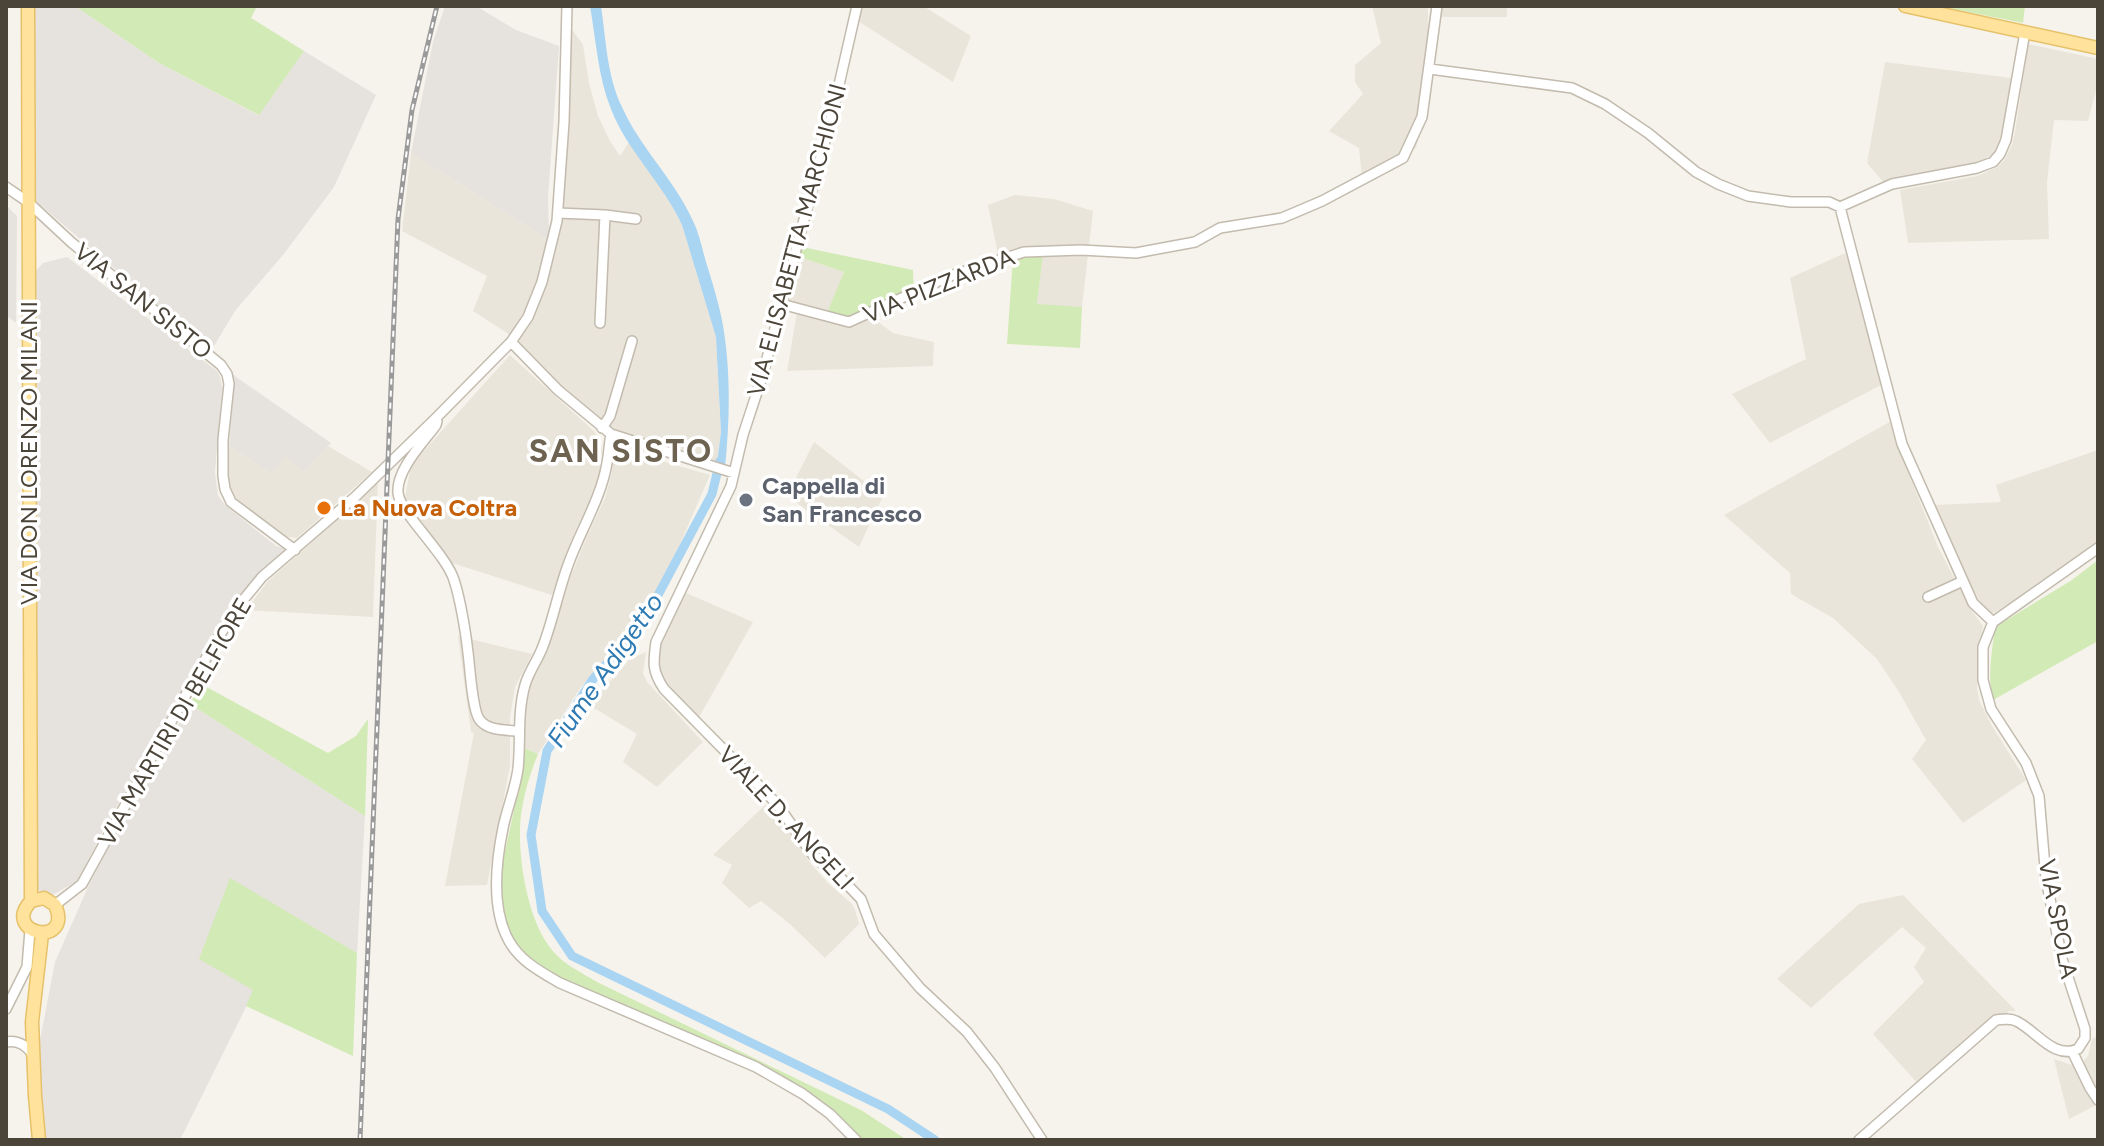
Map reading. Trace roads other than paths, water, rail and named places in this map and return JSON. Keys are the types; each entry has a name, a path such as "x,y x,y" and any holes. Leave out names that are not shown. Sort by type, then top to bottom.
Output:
{"main road":[{"name":"VIA DON LORENZO MILANI","path":"28,6 31,901 23,913 25,924 36,932 50,931 58,917 55,905"},
{"path":"1905,6 2098,48"},
{"path":"31,901 44,898 55,905"},
{"name":"VIA DON LORENZO MILANI","path":"36,932 32,1022 39,1140"}],"street":[{"name":"VIA MARTIRI DI BELFIORE","path":"55,905 82,884 235,610 262,577 355,497 437,417 511,342 528,317 551,252 558,213 567,6"},
{"name":"VIA ELISABETTA MARCHIONI","path":"730,472 762,377 833,111 857,6"},
{"name":"VIA PIZZARDA","path":"781,304 849,322 950,276 1024,252 1081,250 1136,253 1195,242 1220,228 1282,218 1322,201 1403,158 1422,117 1437,6"},
{"path":"1430,69 1572,88 1605,104 1648,133 1696,172 1718,184 1748,196 1791,202 1829,202 1840,207 1892,184 1977,168 1993,162 2006,140 2025,32"},
{"name":"VIA SAN SISTO","path":"6,187 28,202 71,242 221,365 229,384 223,440 225,489 231,502 295,550"},
{"path":"1840,207 1902,444 1973,603 1993,622 2098,548"},
{"path":"558,213 636,219"},
{"path":"600,323 605,215"},
{"path":"632,341 607,431 608,462 568,565 542,648 525,682 519,712 518,767 498,868 497,895 501,920 509,942 531,966 560,983 756,1067 803,1094 830,1114 856,1140"},
{"path":"511,342 558,390 607,431 730,472"},
{"path":"437,417 436,425 403,469 398,494 454,579 479,719 491,729 518,731"},
{"name":"VIALE D. ANGELI","path":"730,472 731,486 656,642 654,675 664,689 777,804 813,855 861,899 874,934 920,988 967,1032 995,1068 1042,1140"},
{"path":"1928,597 1963,581"},
{"name":"VIA SPOLA","path":"1993,622 1983,647 1983,680 1991,709 2026,763 2039,796 2046,879 2062,959 2085,1029 2085,1038 2078,1049 2072,1051"},
{"path":"6,1009 27,967 36,932"},
{"path":"1859,1140 1996,1020 2013,1019 2054,1049 2072,1051 2098,1100"},
{"path":"6,1042 26,1046 33,1055"}],"water":[{"path":"590,6 601,6 610,70 629,122 686,206 700,241 720,313 727,356 729,412 725,467 717,464 721,432 716,337 682,225 626,139 611,109 600,71"}],"waterway":[{"name":"Fiume Adigetto","path":"720,461 712,494 642,625 593,679 547,751 531,835 542,911 572,956 888,1109 935,1140"}],"railway":[{"path":"360,1140 398,219 412,110 437,6"}],"place":[{"name":"Cappella di San Francesco","path":"746,500"},
{"name":"La Nuova Coltra","path":"324,508"}],"district":[{"name":"SAN SISTO","path":"621,451"}]}
